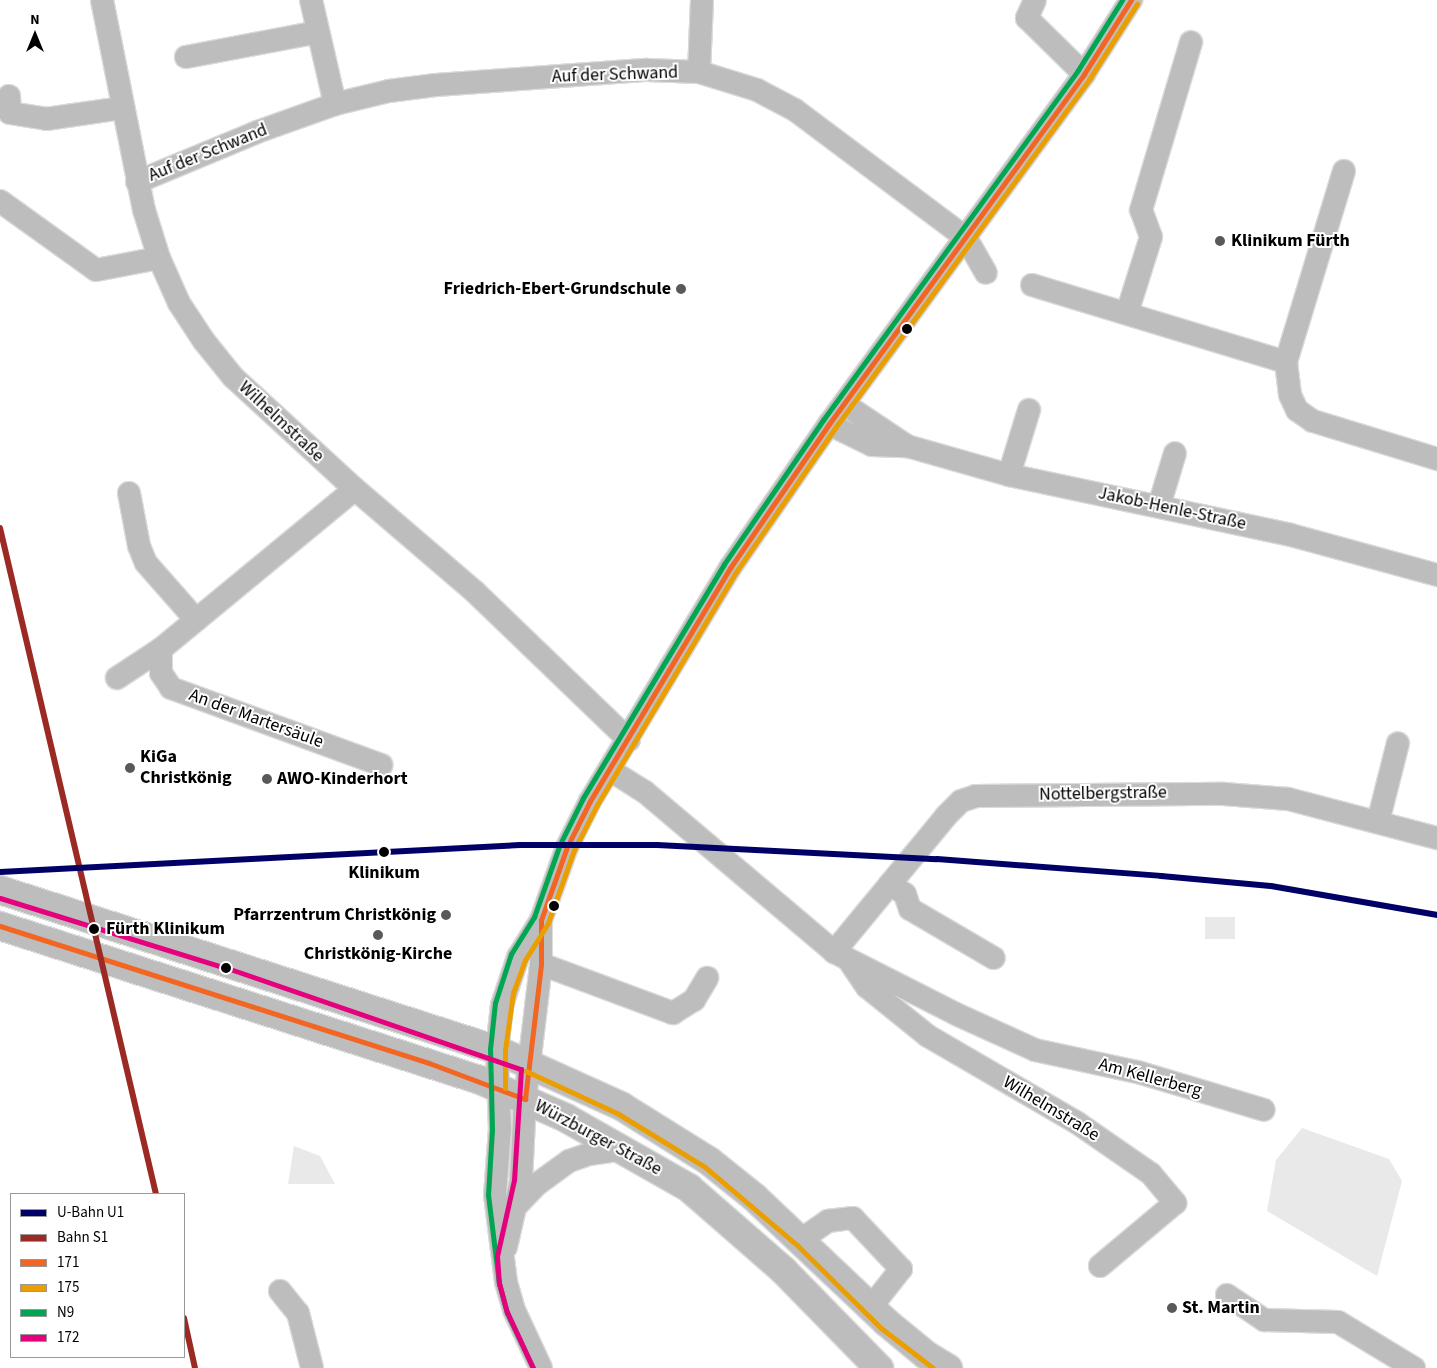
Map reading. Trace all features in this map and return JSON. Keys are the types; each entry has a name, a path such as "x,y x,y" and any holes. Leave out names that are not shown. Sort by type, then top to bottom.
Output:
{"main road":[{"name":"Würzburger Straße","path":"0,890 116,925 496,1050 621,1106 686,1146 754,1197 802,1239 871,1307 926,1355 948,1368"},
{"name":"Würzburger Straße","path":"3,927 498,1088 525,1099 623,1148 689,1188 738,1228 879,1368"}],"street":[{"name":"Wilhelmstraße","path":"102,0 121,108 137,182 159,258 182,307 233,377 355,489 474,591 629,740"},
{"path":"311,0 335,104"},
{"path":"699,72 702,0"},
{"path":"1035,0 1027,18 1084,74"},
{"path":"541,1368 514,1310 506,1282 495,1195 500,1129 496,1050 506,992 518,957 541,920 575,829 730,568 829,424 1084,74 1131,0"},
{"path":"186,57 318,32"},
{"path":"1127,313 1151,237 1141,210 1191,42"},
{"name":"Auf der Schwand","path":"137,182 257,132 335,104 389,91 436,85 646,70 699,72 757,90 794,110 966,238"},
{"path":"9,96 10,113 46,120 121,108"},
{"path":"1344,170 1286,362 1290,395 1303,416 1437,459"},
{"path":"0,202 96,270 159,258"},
{"path":"966,238 986,273"},
{"path":"1032,286 1286,362"},
{"name":"Jakob-Henle-Straße","path":"844,404 907,446"},
{"path":"1009,475 1029,410"},
{"name":"Jakob-Henle-Straße","path":"829,424 872,445 907,446 1009,475 1291,535 1437,575"},
{"path":"1159,506 1175,453"},
{"path":"118,678 161,649 355,489"},
{"path":"129,493 139,546 146,563 196,620"},
{"name":"An der Martersäule","path":"161,649 161,673 171,688 381,765"},
{"path":"1378,822 1398,744"},
{"name":"Wilhelmstraße","path":"610,770 645,792 841,956 867,987 928,1036 1076,1122 1151,1174 1175,1204 1100,1266"},
{"name":"Nottelbergstraße","path":"841,956 890,884 946,816 961,802 976,796 1214,792 1288,800 1437,838"},
{"path":"890,884 905,894 910,909 916,914 994,958"},
{"path":"504,1255 517,1206 525,1099 541,964 541,920"},
{"name":"Wilhelmstraße","path":"841,956 956,1014 1035,1050"},
{"path":"541,964 673,1013 694,1000 707,978"},
{"name":"Am Kellerberg","path":"1035,1050 1141,1073 1264,1110"},
{"path":"517,1206 536,1185 569,1161 589,1154 623,1148"},
{"path":"802,1239 828,1221 853,1218 901,1269 871,1307"},
{"path":"280,1291 298,1313 312,1368"},
{"path":"1227,1295 1264,1320 1338,1322 1414,1368"}],"shaded area":[{"path":"1205,917 1235,917 1235,939 1205,939"},
{"path":"1302,1128 1389,1159 1402,1181 1377,1276 1267,1211 1276,1160"},
{"path":"294,1146 320,1156 335,1184 288,1184"}],"metro line":[{"name":"U1","path":"0,872 520,845 657,845 937,859 1161,876 1271,886 1437,915"}],"rail line":[{"name":"S1","path":"0,528 156,1193"},
{"name":"S1","path":"185,1323 195,1368"}],"transit line":[{"name":"N9","path":"533,1368 507,1313 499,1284 488,1195 492,1129 490,1049 495,1003 511,954 534,917 560,844 583,798 724,564 823,420 1078,70 1122,0"},
{"name":"171","path":"525,1099 541,964 541,920 567,847 590,801 730,568 829,424 1084,74 1131,0"},
{"name":"175","path":"505,1088 505,1050 513,993 525,960 548,923 574,850 597,805 736,572 835,428 1090,78 1137,4"},
{"name":"172","path":"0,898 230,969 521,1069 514,1180 497,1256 499,1283 507,1312 533,1368"},
{"name":"171","path":"0,926 429,1063 525,1099"},
{"name":"175","path":"526,1071 617,1113 705,1167 797,1245 881,1328 933,1368"}],"place":[{"name":"Klinikum Fürth","path":"1220,241"},
{"name":"Friedrich-Ebert-Grundschule","path":"681,289"},
{"name":"KiGa Christkönig","path":"130,768"},
{"name":"AWO-Kinderhort","path":"267,779"},
{"name":"Klinikum","path":"384,852"},
{"name":"Pfarrzentrum Christkönig","path":"446,915"},
{"name":"Fürth Klinikum","path":"94,929"},
{"name":"Christkönig-Kirche","path":"378,935"},
{"name":"St. Martin","path":"1172,1308"}]}
